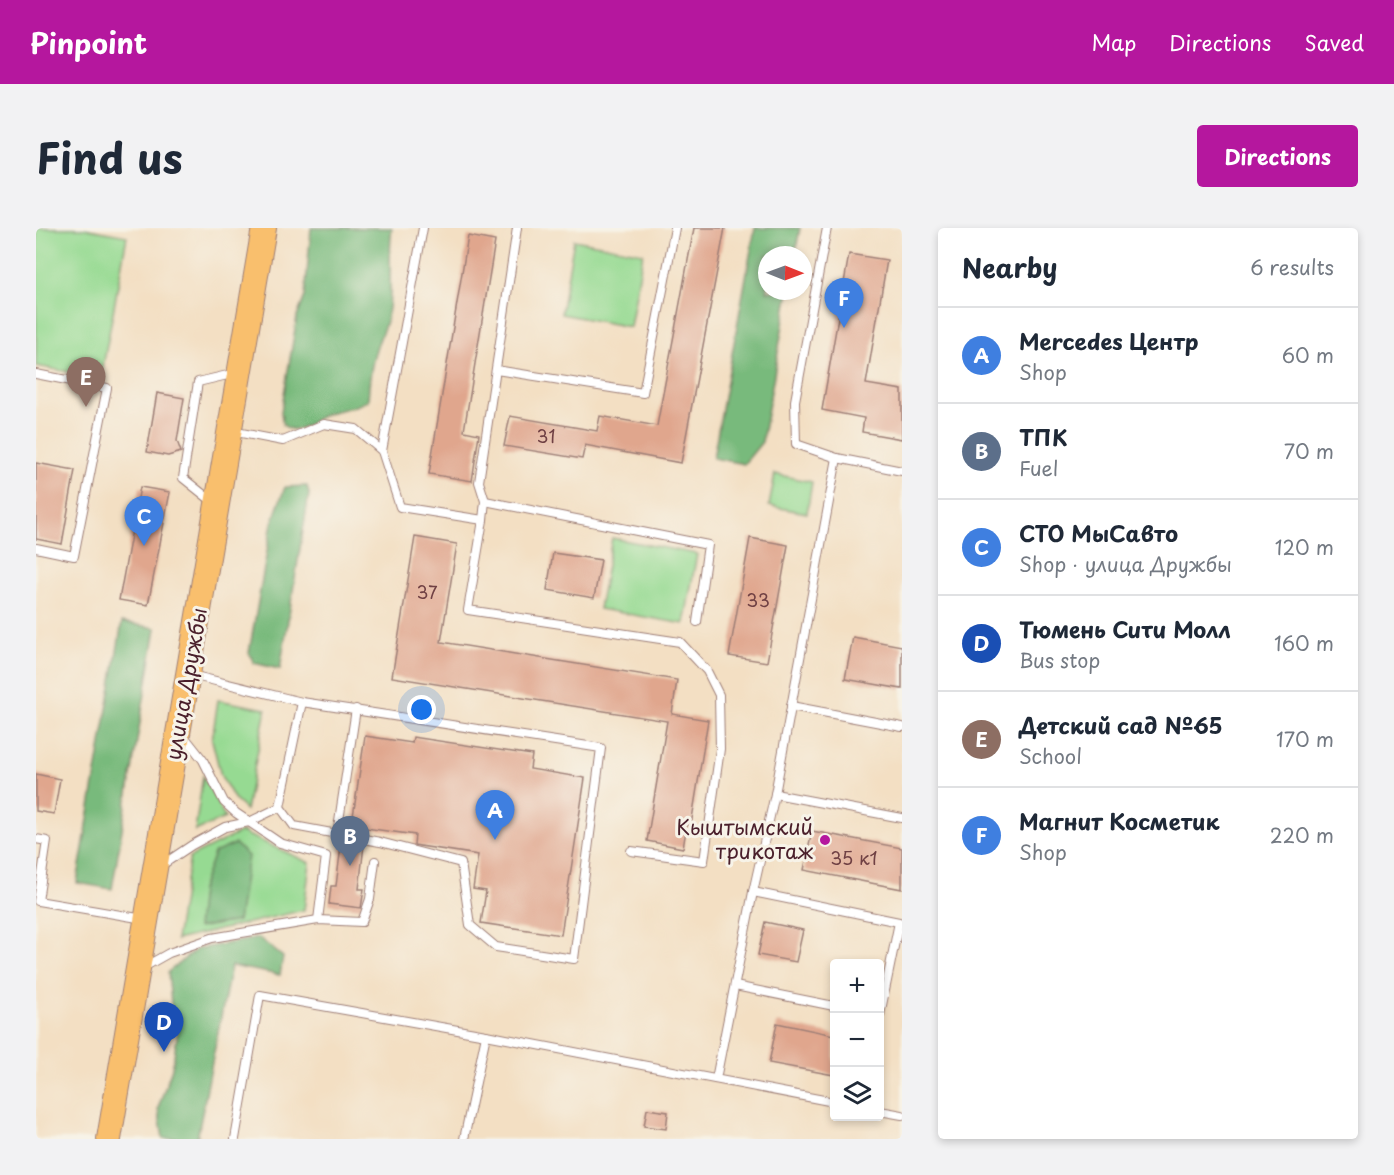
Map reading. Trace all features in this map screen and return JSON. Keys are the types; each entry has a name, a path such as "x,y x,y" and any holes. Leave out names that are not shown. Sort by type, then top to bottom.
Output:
{"main road":[{"name":"улица Дружбы","path":"109,1139 264,228"}],"lane":[{"path":"423,228 382,451 400,507 483,520"},
{"path":"517,228 479,482 485,501 468,610 680,642 706,670 719,695 720,749 704,861 631,851"},
{"path":"496,370 644,393 675,228"},
{"path":"827,228 795,400 796,444 837,458 902,471"},
{"path":"218,506 183,478 198,382 240,372"},
{"path":"36,374 106,388 74,556 36,548"},
{"path":"230,430 283,441 324,424 356,429 382,451"},
{"path":"716,1079 775,794 837,458"},
{"path":"485,501 708,544 697,622"},
{"path":"189,675 302,702 601,748 574,959 496,946 470,925 461,863 380,842 294,826 280,807 302,702"},
{"path":"791,706 902,727"},
{"path":"337,834 356,709"},
{"path":"179,730 203,760 224,802 280,843 326,856 318,920"},
{"path":"775,794 902,818"},
{"path":"155,869 225,827 249,822 280,807"},
{"path":"36,839 47,841 37,901 147,920"},
{"path":"138,971 169,952 212,938 318,920 362,922 370,899 375,861"},
{"path":"753,892 899,922 880,1013"},
{"path":"735,986 830,1005"},
{"path":"235,1139 260,995 486,1035 830,1101"},
{"path":"464,1139 486,1035"},
{"path":"884,1112 902,1115"}],"green space":[{"path":"36,228 83,228 127,236 101,378 36,366"},
{"path":"311,228 392,228 389,308 372,365 368,400 357,406 328,413 303,427 292,429 283,425 281,412 297,317 305,296"},
{"path":"755,228 800,228 797,246 758,246 758,300 787,300 762,442 744,464 713,458"},
{"path":"574,240 643,253 630,327 561,314"},
{"path":"775,474 812,482 807,513 769,506"},
{"path":"307,486 309,494 280,669 254,663 249,653 272,523 285,487"},
{"path":"612,538 697,554 684,624 599,609"},
{"path":"122,622 156,628 112,889 77,883"},
{"path":"218,700 266,709 246,810 235,800 221,776 212,740"},
{"path":"203,776 225,818 195,831"},
{"path":"241,832 310,863 304,910 176,940 190,857"},
{"path":"235,844 248,856 238,921 197,928 201,890 214,853"},
{"path":"259,938 283,957 280,975 231,966 197,1139 163,1138 158,1108 172,1068 180,1019 172,1013 168,972 197,949"}],"building":[{"path":"694,228 725,228 681,463 585,445 582,459 504,446 510,416 597,431 600,416 657,426"},
{"path":"468,236 495,241 464,431 479,434 472,481 429,474"},
{"path":"849,254 887,260 866,384 902,390 902,439 862,432 864,418 822,410"},
{"path":"157,393 184,398 177,441 181,452 168,456 147,452"},
{"path":"36,463 75,470 62,544 36,539"},
{"path":"140,487 170,492 148,605 119,600"},
{"path":"415,537 457,544 441,642 677,680 672,714 708,720 691,825 687,824 683,848 647,841 667,721 392,677"},
{"path":"750,538 788,545 767,662 729,656"},
{"path":"553,553 601,560 594,598 547,590"},
{"path":"853,637 902,646 902,689 845,679"},
{"path":"365,736 412,743 413,737 532,755 530,769 585,778 561,935 481,923 486,891 473,889 478,855 414,845 415,835 366,828 365,833 351,830"},
{"path":"36,774 60,779 54,814 36,811"},
{"path":"812,831 902,848 902,889 804,870"},
{"path":"349,842 364,845 359,889 364,889 361,908 329,904 331,886 336,886 341,846 348,847"},
{"path":"765,922 803,930 796,962 758,955"},
{"path":"777,1023 830,1034 830,1074 769,1063"},
{"path":"647,1109 668,1112 666,1129 644,1126"}],"place":[{"name":"Магнит Косметик","path":"844,328"},
{"name":"Детский сад №65","path":"86,407"},
{"name":"СТО МыСавто","path":"144,546"},
{"name":"Mercedes Центр","path":"495,840"},
{"name":"Кыштымский трикотаж","path":"825,840"},
{"name":"ТПК","path":"350,866"},
{"name":"Тюмень Сити Молл","path":"164,1052"}]}
